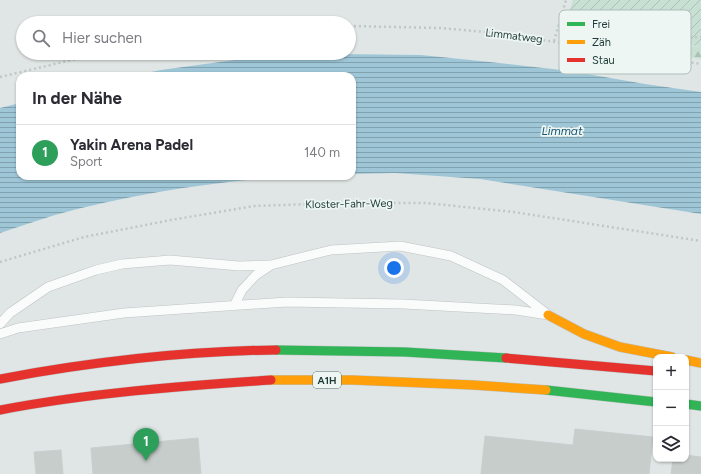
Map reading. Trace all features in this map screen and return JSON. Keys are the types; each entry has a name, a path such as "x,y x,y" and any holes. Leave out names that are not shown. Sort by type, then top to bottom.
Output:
{"highway":[{"path":"548,315 584,334 620,347 656,354"},
{"path":"0,379 90,364 160,356 252,350 342,349 425,352 540,359 653,371"},
{"path":"689,361 701,363"},
{"name":"A1H","path":"0,410 36,403 155,388 274,380 352,380 473,385 553,391 653,402"},
{"path":"689,404 701,406"}],"lane":[{"path":"0,324 10,313 48,287 96,270 122,264 170,260 239,266 271,265 331,250 400,246 451,256 503,280 548,315"},
{"path":"234,306 242,290 256,275 271,265"},
{"path":"0,334 18,328 124,313 287,302 404,304 516,310 548,315"}],"path":[{"path":"563,10 566,0"},
{"path":"554,41 559,24"},
{"name":"Limmatweg","path":"356,26 441,28 496,33 559,42"},
{"path":"691,37 701,37"},
{"path":"21,72 72,60"},
{"name":"Limmatweg","path":"691,62 701,64"},
{"path":"0,77 16,73"},
{"name":"Kloster-Fahr-Weg","path":"0,262 84,236 171,220 254,206 339,203 425,203 506,211 701,240"}],"green space":[{"path":"573,0 701,0 701,46 691,45 691,10 570,10"},
{"path":"691,46 701,46 701,59 691,57"}],"water":[{"name":"Limmat","path":"356,54 421,55 559,70 559,74 587,74 701,92 701,214 480,179 395,173 356,174 356,72 151,72 235,60 356,60"},
{"path":"16,104 16,180 251,180 202,185 113,201 55,215 0,233 0,108"}],"building":[{"path":"575,429 653,437 649,474 481,474 485,436 573,445"},
{"path":"198,438 201,474 93,474 91,448"},
{"path":"61,450 63,474 36,474 34,452"},
{"path":"689,455 701,457 701,474 671,474 673,462 689,462"}],"traffic: fast":[{"path":"276,350 405,352 506,358"},
{"path":"546,390 653,402"},
{"path":"689,404 701,406"}],"traffic: slow":[{"path":"548,315 584,334 620,347 656,354"},
{"path":"689,361 701,363"},
{"path":"271,380 352,380 473,385 546,390"}],"traffic: jam":[{"path":"0,379 68,367 137,358 276,350"},
{"path":"506,358 653,371"},
{"path":"0,410 101,395 271,380"}],"place":[{"name":"Yakin Arena Padel","path":"146,461"}]}
